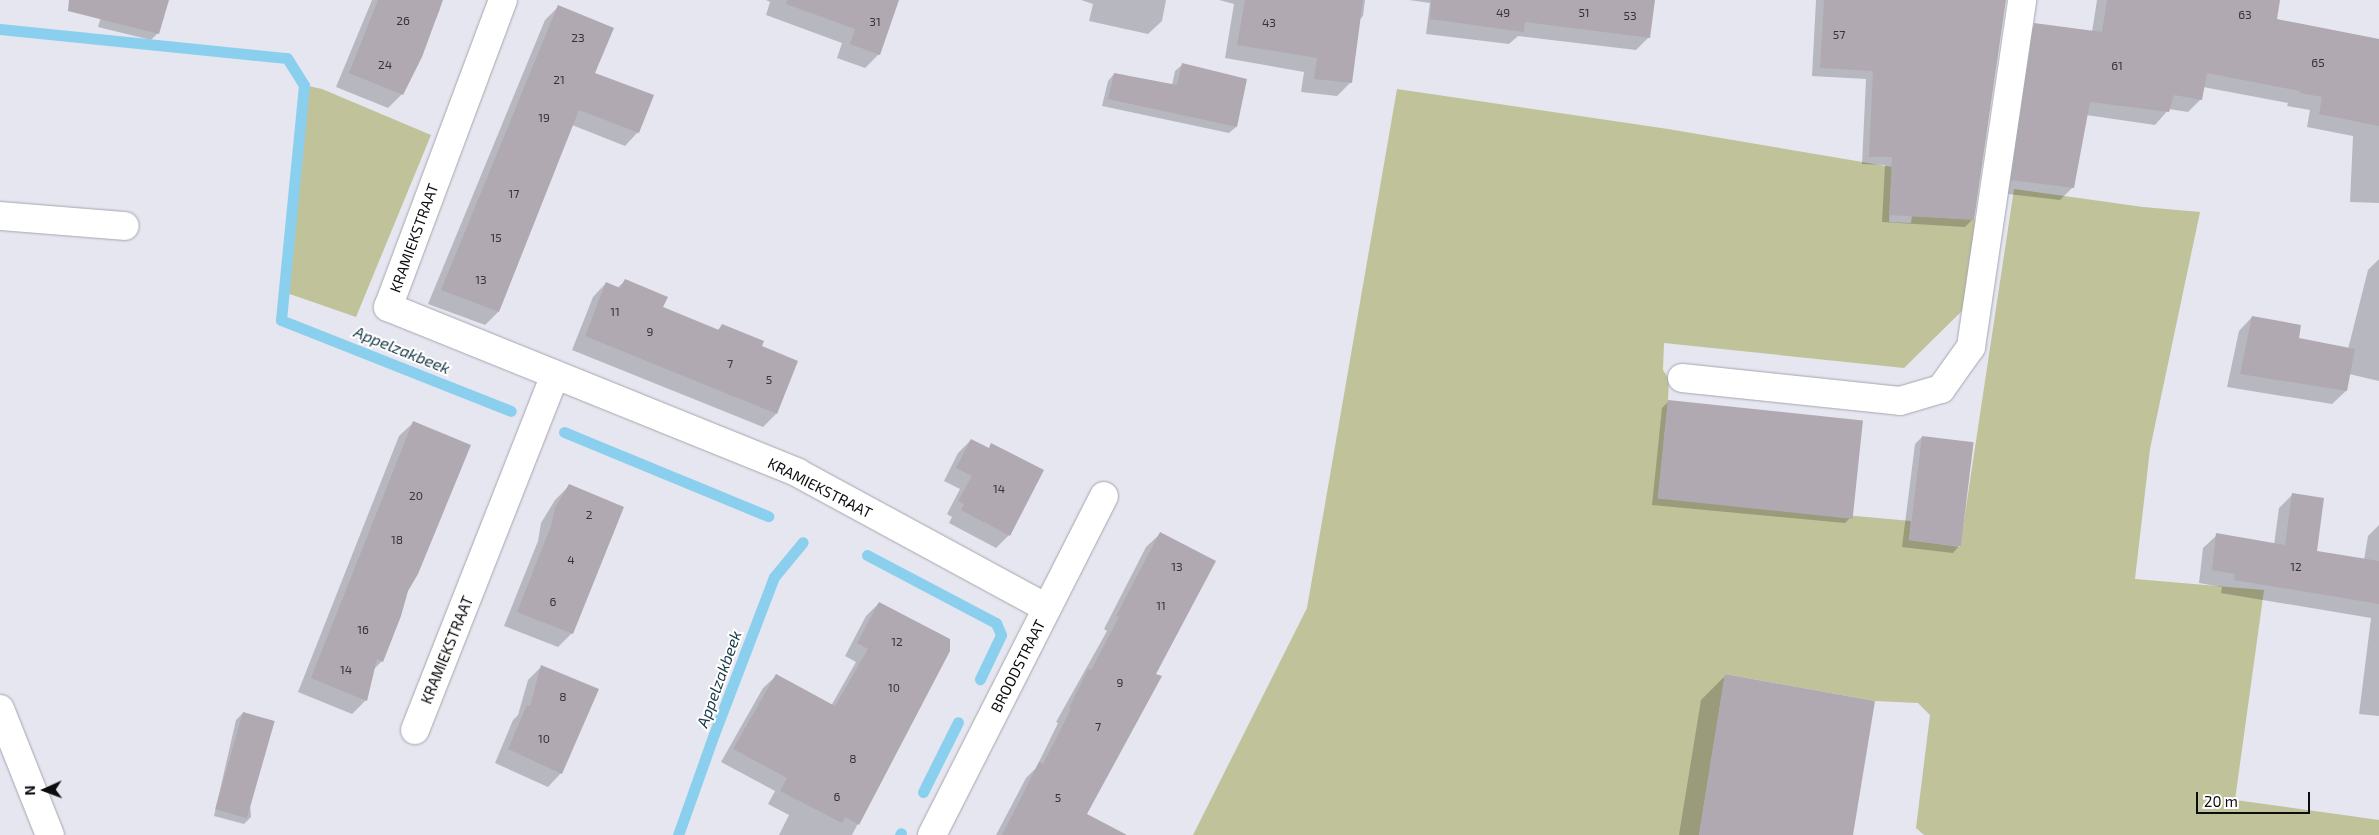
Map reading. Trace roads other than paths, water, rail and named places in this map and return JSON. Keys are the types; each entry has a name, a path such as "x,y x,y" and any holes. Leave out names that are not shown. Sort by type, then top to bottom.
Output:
{"street":[{"name":"KRAMIEKSTRAAT","path":"503,0 388,307 798,473 1047,608"},
{"path":"1682,378 1900,401 1941,389 1971,347 2022,0"},
{"path":"0,216 125,226"},
{"name":"KRAMIEKSTRAAT","path":"415,730 555,375"},
{"name":"BROODSTRAAT","path":"932,835 1104,496"},
{"path":"0,709 50,835"}],"waterway":[{"path":"0,29 287,58 304,85 281,320 511,411"},
{"name":"Appelzakbeek","path":"564,432 768,516"},
{"name":"Appelzakbeek","path":"678,835 774,577 803,542"},
{"path":"867,555 996,623 1001,635 980,679"},
{"path":"923,792 958,722"}]}
